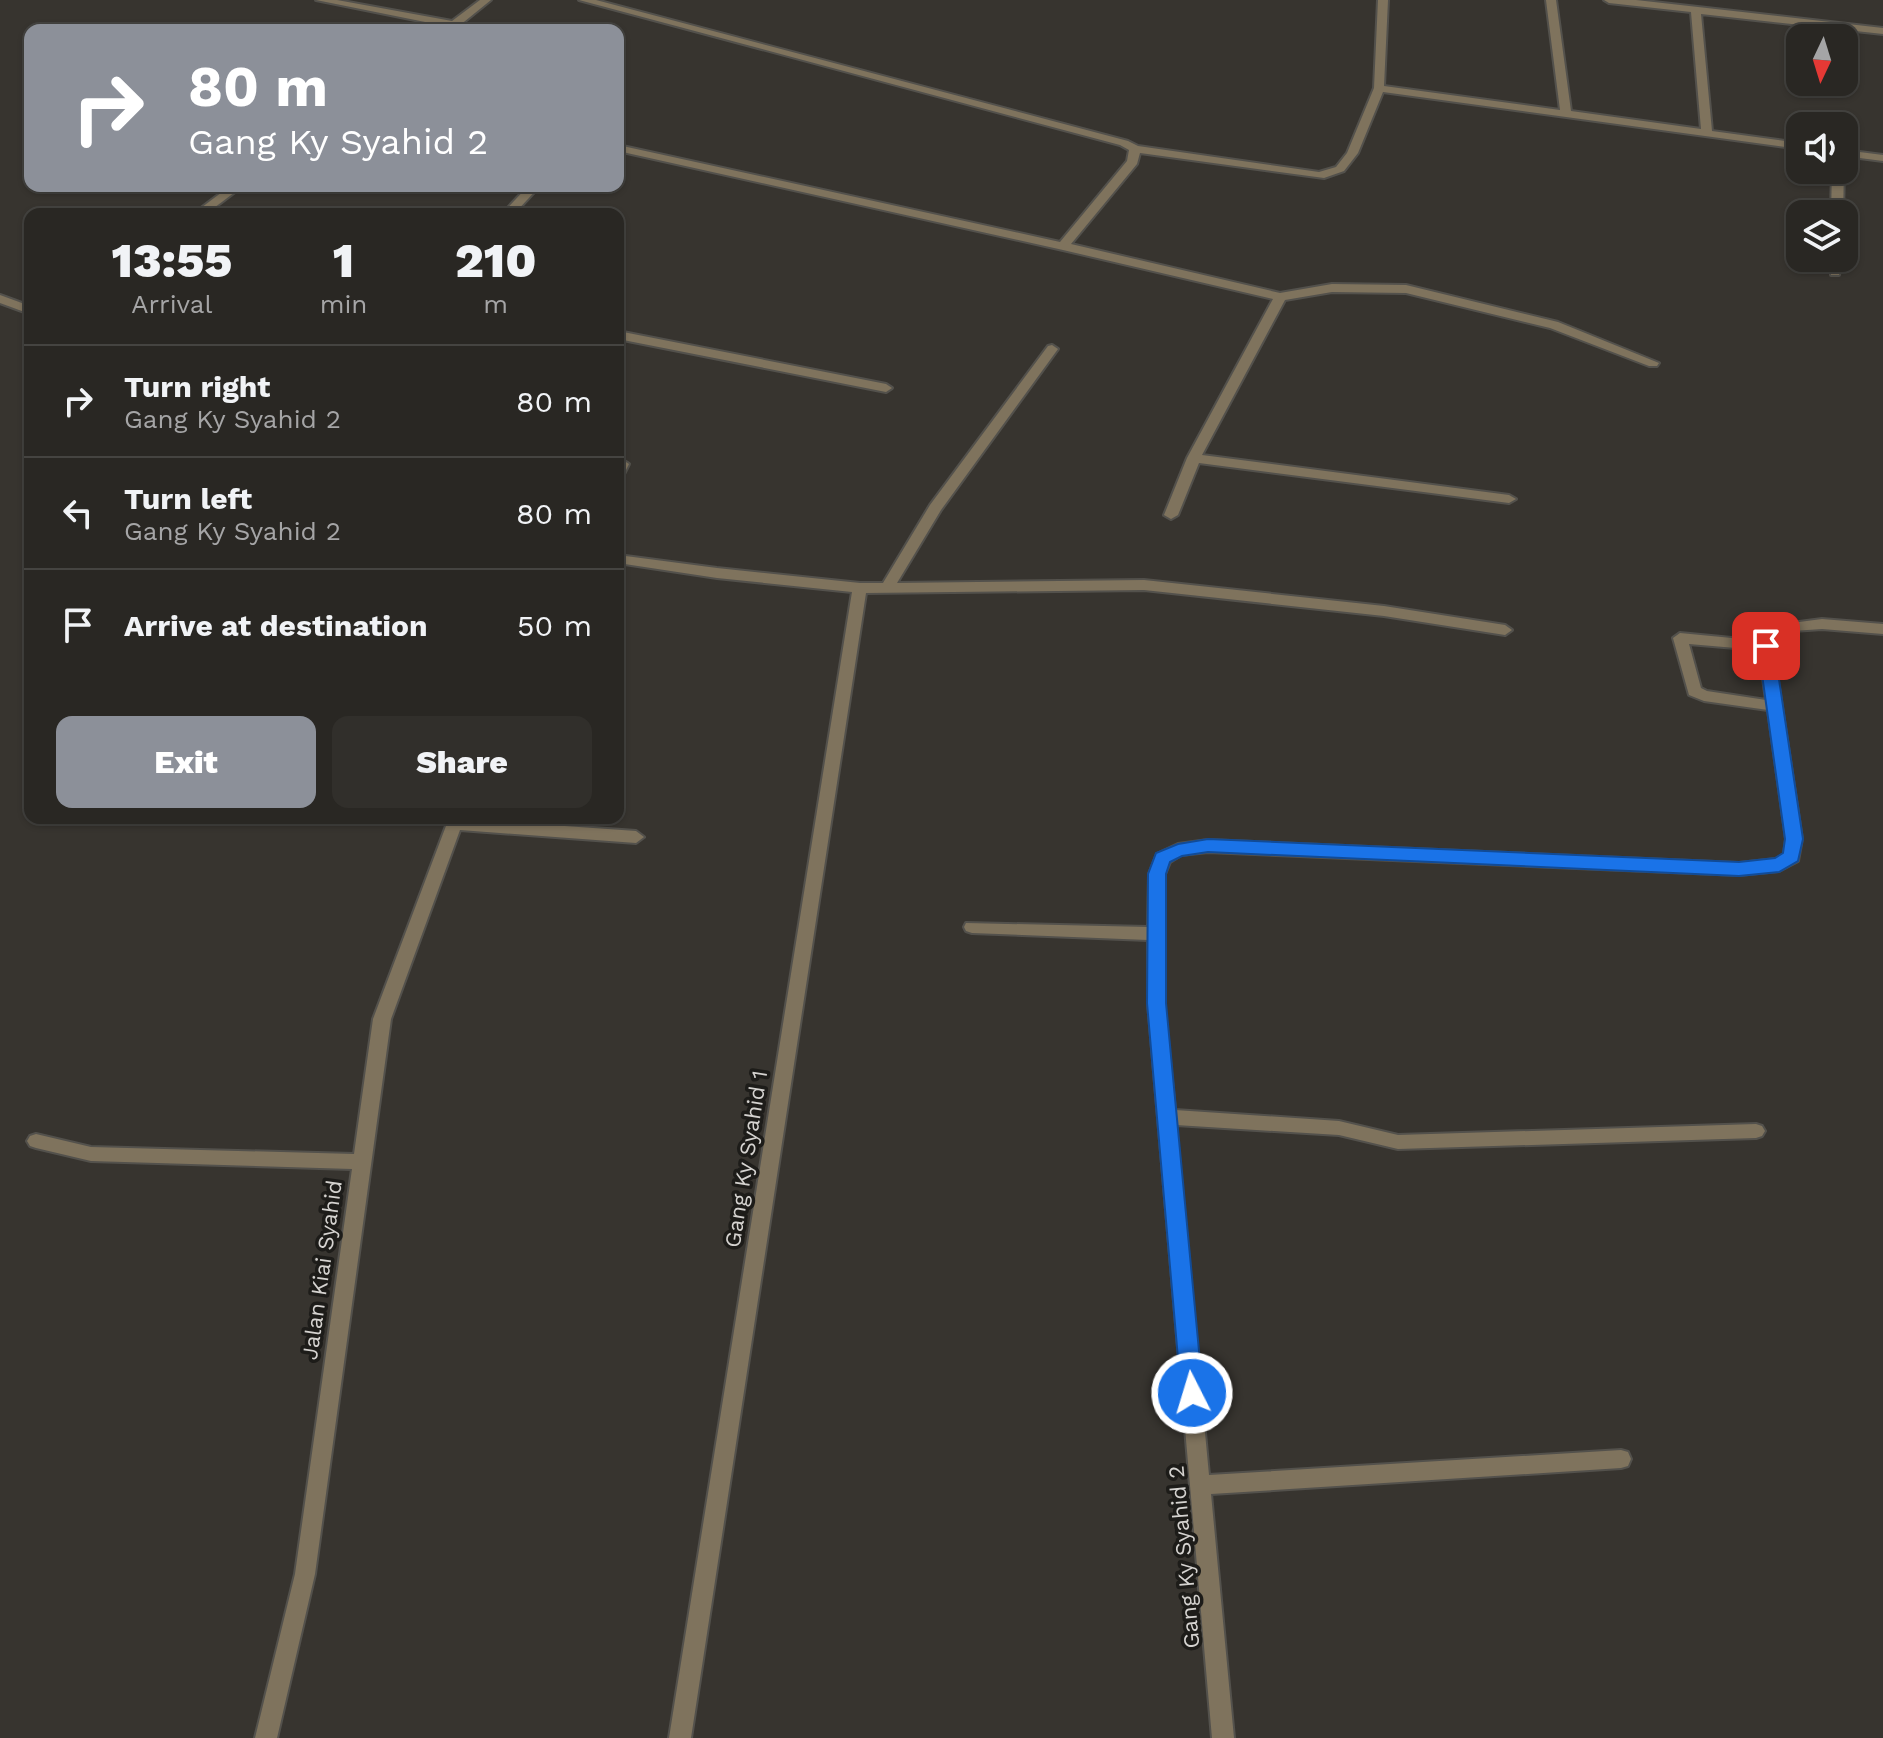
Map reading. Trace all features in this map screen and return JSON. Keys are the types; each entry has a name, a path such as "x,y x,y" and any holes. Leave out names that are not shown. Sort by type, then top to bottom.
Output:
{"street":[{"path":"321,0 436,24"},
{"path":"454,24 486,0"},
{"path":"584,0 1124,143 1135,149 1320,176 1340,169 1352,153 1379,88 1383,0"},
{"path":"1551,0 1566,112"},
{"path":"1609,0 1883,31"},
{"path":"1696,11 1707,132"},
{"path":"1379,88 1786,144"},
{"path":"624,149 1280,297 1332,288 1406,289 1554,325 1653,363"},
{"path":"1063,246 1133,162 1135,149"},
{"path":"1858,155 1883,158"},
{"path":"207,208 229,192"},
{"path":"514,208 528,192"},
{"path":"1171,515 1194,458 1280,297"},
{"path":"0,299 24,308"},
{"path":"624,336 886,388"},
{"path":"887,588 935,508 1052,349"},
{"path":"1194,458 1509,499"},
{"path":"624,560 746,577 860,588 1144,585 1384,611 1505,630"},
{"name":"Gang Ky Syahid 1","path":"680,1738 860,588"},
{"path":"1773,706 1704,696 1694,691 1680,638 1766,646 1789,627 1822,624 1883,629"},
{"name":"Gang Ky Syahid 2","path":"1223,1738 1156,1003 1157,874 1163,858 1178,850 1208,846 1739,869 1779,865 1792,857 1794,839 1766,646"},
{"name":"Jalan Kiai Syahid","path":"266,1738 305,1574 382,1019 454,824"},
{"path":"489,824 636,837"},
{"path":"972,927 1155,934"},
{"path":"1167,1117 1339,1128 1398,1142 1756,1131"},
{"path":"36,1141 91,1154 361,1162"},
{"path":"1200,1485 1621,1459"}],"route":[{"path":"1192,1393 1156,1003 1157,874 1163,858 1178,850 1208,846 1739,869 1779,865 1792,857 1794,839 1766,646"}]}
